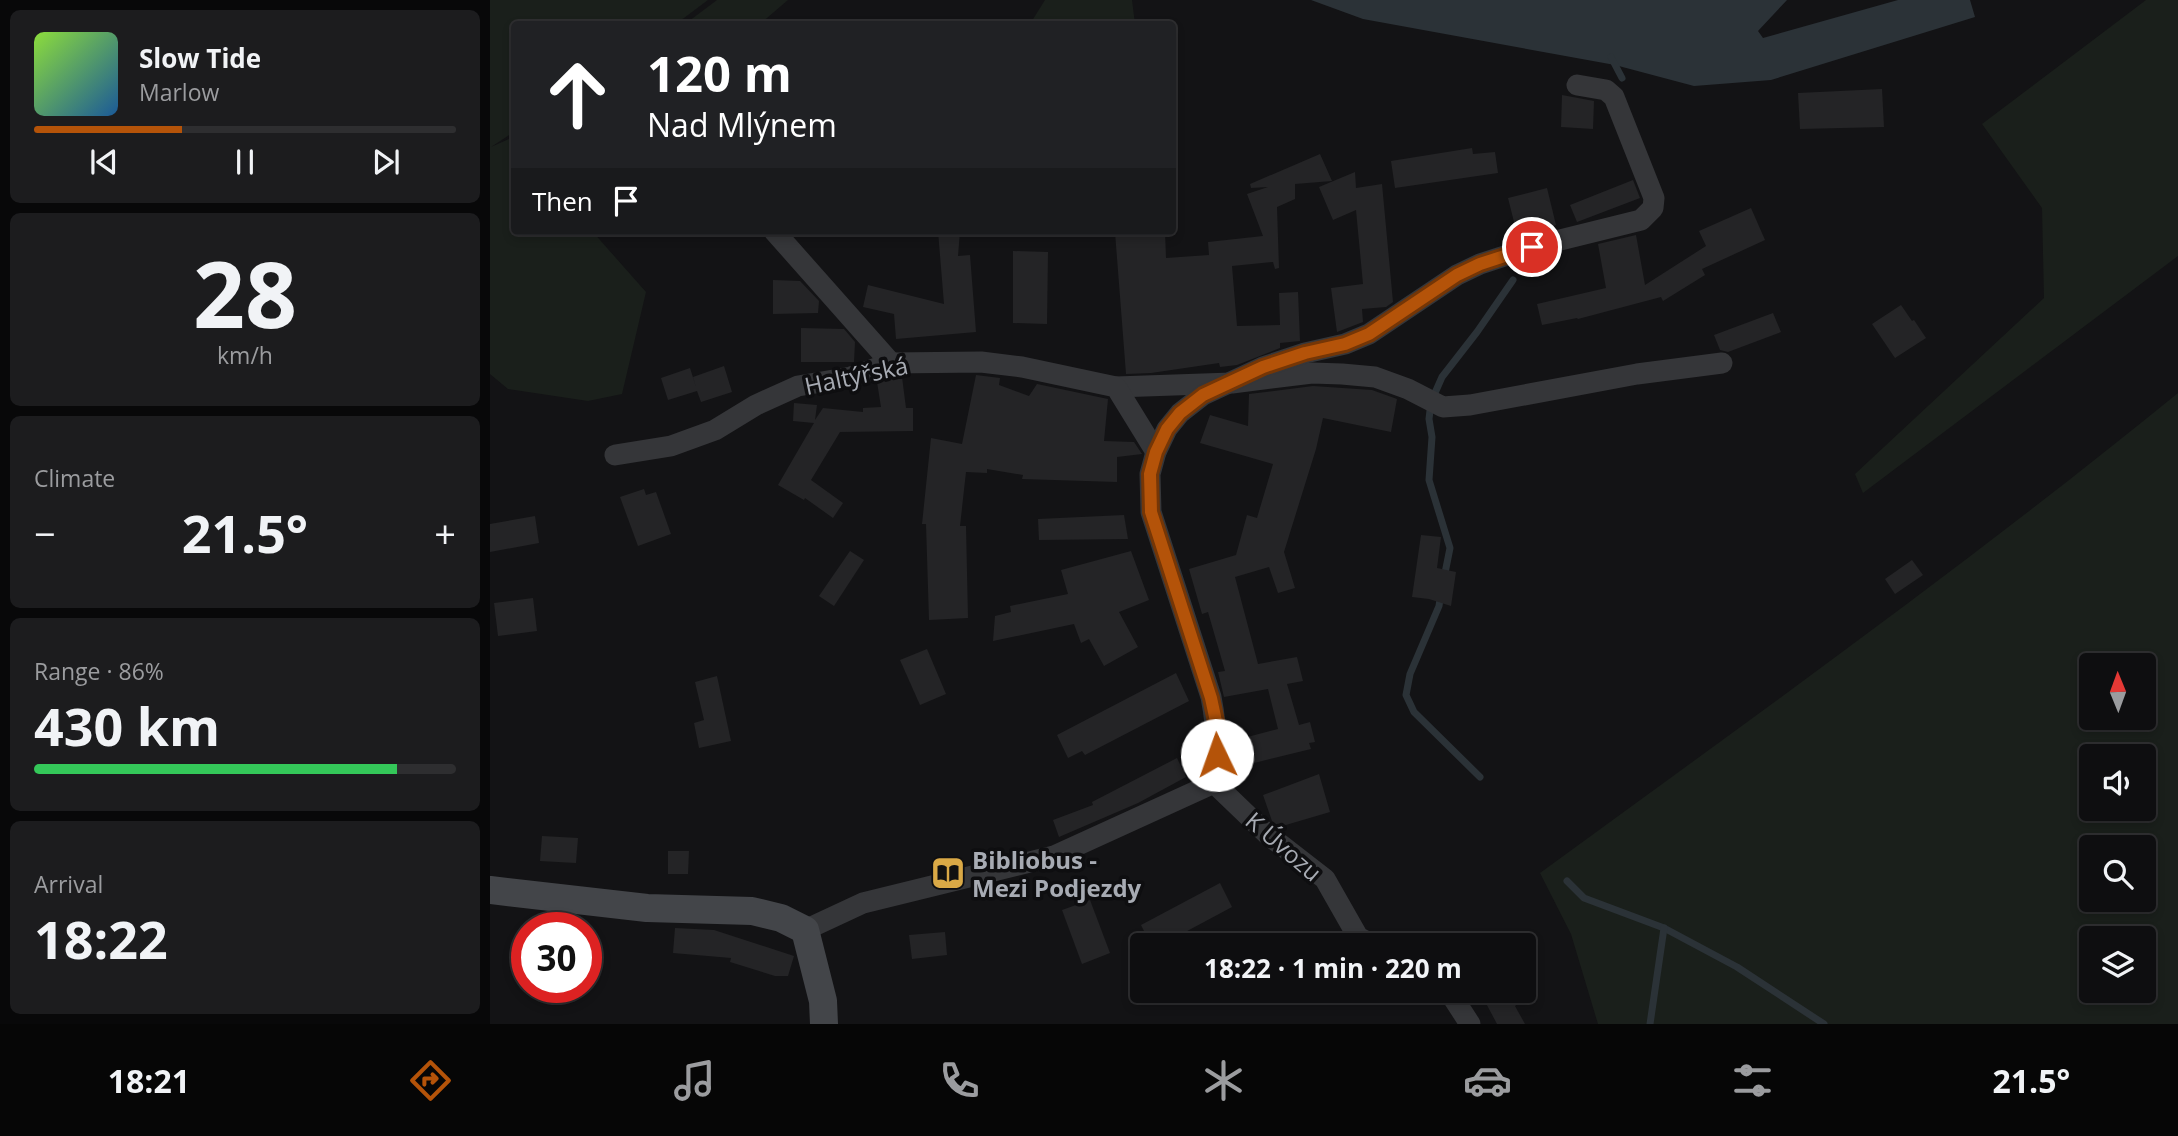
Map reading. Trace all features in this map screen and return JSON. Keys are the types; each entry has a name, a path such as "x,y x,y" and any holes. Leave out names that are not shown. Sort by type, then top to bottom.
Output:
{"street":[{"path":"490,890 647,908 752,911 781,918 805,929 863,903 1054,856 1214,783 1217,726 1211,698 1151,512 1150,474 1156,452 1167,429 1180,413 1203,395 1263,367 1305,353 1345,344 1369,334 1457,275 1480,264 1532,247 1641,220 1653,208 1654,198 1614,97 1606,90 1577,85"},
{"path":"778,235 891,363"},
{"name":"Haltýřská","path":"615,455 671,446 715,430 755,405 798,386 851,377 891,363 981,362 1022,367 1116,387 1232,383"},
{"path":"1232,383 1312,373 1375,377 1408,389 1443,407 1481,403 1637,374 1722,363"},
{"path":"1116,387 1156,452"},
{"name":"K Úvozu","path":"1214,783 1267,834 1325,879 1356,933"},
{"path":"805,929 823,1001 824,1024"},
{"path":"1456,1003 1470,1024"}],"shaded area":[{"path":"490,0 708,0 680,21 511,21 511,134 491,147 509,139 511,141 511,235 596,235 646,292 622,394 588,401 508,389 490,374"},
{"path":"717,0 788,0 764,21 689,21"},
{"path":"1045,0 1132,0 1135,21 1032,21"},
{"path":"1311,0 1787,0 1758,31 1763,38 1898,0 1970,0 1975,17 1771,80 1694,86 1615,65 1363,19"},
{"path":"2146,0 2178,0 2178,256 1863,493 1855,474 2044,298 2042,208 1982,124"},
{"path":"2178,393 2178,1024 1598,1024 1571,934 1540,873 2022,517"}],"building":[{"path":"1882,89 1884,127 1800,129 1798,93"},
{"path":"1562,95 1594,101 1593,129 1561,127"},
{"path":"1472,148 1473,154 1495,152 1498,173 1395,188 1391,161"},
{"path":"1320,154 1332,181 1295,184 1295,199 1277,207 1279,268 1275,269 1273,262 1232,266 1237,326 1280,325 1279,293 1298,292 1300,341 1280,343 1280,348 1237,365 1220,367 1219,363 1126,374 1115,235 1165,235 1166,258 1209,255 1208,242 1263,236 1247,194 1268,187 1251,188 1250,184"},
{"path":"1355,172 1356,188 1382,184 1393,302 1386,307 1362,309 1363,322 1337,332 1331,288 1363,284 1356,210 1333,220 1319,187"},
{"path":"1633,180 1640,198 1577,222 1570,205"},
{"path":"1547,188 1556,225 1518,238 1508,198"},
{"path":"1751,208 1765,240 1702,269 1705,275 1663,301 1661,297 1578,319 1542,325 1537,304 1606,288 1598,244 1636,235 1645,285 1706,246 1699,231"},
{"path":"938,235 960,235 958,256 970,255 976,332 896,339 894,314 863,307 868,285 944,304"},
{"path":"1013,251 1048,252 1047,324 1013,323"},
{"path":"773,280 800,281 819,301 818,313 773,314"},
{"path":"1901,305 1926,338 1895,358 1872,324"},
{"path":"1773,313 1781,332 1728,352 1720,350 1714,335"},
{"path":"801,328 844,329 855,342 854,362 801,362"},
{"path":"724,366 732,392 701,402 697,391 668,400 661,378 690,368 696,387 693,377"},
{"path":"976,375 1000,378 999,385 1029,396 1037,384 1108,399 1104,441 1134,442 1142,454 1117,457 1117,482 1022,479 1023,475 987,469 987,473 966,472 960,526 966,526 968,618 929,620 926,524 922,524 931,438 962,444"},
{"path":"902,377 906,408 913,408 913,431 840,432 811,480 843,503 833,518 805,498 804,500 778,485 814,423 793,421 794,403 817,405 815,420 823,408 863,412 863,408 881,407 877,382"},
{"path":"1313,386 1372,390 1397,399 1391,432 1323,418 1284,552 1295,588 1278,593 1269,567 1235,577 1258,664 1297,657 1303,681 1287,684 1299,725 1310,722 1315,742 1309,743 1311,749 1242,766 1236,740 1278,729 1268,689 1224,697 1218,672 1225,671 1208,612 1202,614 1189,569 1236,555 1247,515 1257,518 1273,464 1200,443 1210,415 1248,426 1249,394"},
{"path":"644,489 646,495 656,492 671,534 638,546 620,497"},
{"path":"1124,515 1128,539 1039,540 1038,519"},
{"path":"535,516 539,543 490,552 490,524"},
{"path":"1421,535 1441,537 1437,568 1456,572 1451,606 1412,597"},
{"path":"850,551 864,560 834,606 819,596"},
{"path":"1131,551 1149,600 1119,612 1138,647 1104,666 1089,639 1081,643 1074,624 993,641 995,616 1011,612 1010,606 1068,594 1061,570"},
{"path":"1912,560 1923,575 1895,594 1885,579"},
{"path":"533,598 537,631 498,636 494,603"},
{"path":"927,649 946,694 920,705 900,660"},
{"path":"1176,673 1189,701 1085,755 1082,751 1068,758 1057,735"},
{"path":"717,676 731,741 699,748 694,723 704,720 695,682"},
{"path":"1177,758 1186,777 1138,803 1059,837 1053,820 1093,805 1092,802"},
{"path":"1319,774 1330,812 1279,827 1272,821 1263,795"},
{"path":"542,836 578,838 576,863 540,861"},
{"path":"668,851 689,851 688,874 668,874"},
{"path":"1220,883 1232,907 1183,933 1145,933 1141,925"},
{"path":"1090,900 1110,953 1082,964 1062,910"},
{"path":"675,928 714,930 794,956 788,976 775,976 730,962 731,958 673,953"},
{"path":"945,932 947,955 912,959 909,935"},
{"path":"1486,1003 1518,1003 1515,1006 1525,1024 1497,1024"}],"waterway":[{"path":"1611,57 1622,78"},
{"path":"1444,578 1450,548 1429,480 1431,402 1442,377 1513,280"},
{"path":"1441,593 1439,606 1410,674 1406,695 1414,712 1480,777"},
{"path":"1567,881 1584,898 1664,928 1737,967 1824,1024"},
{"path":"1650,1024 1664,928"}],"place":[{"name":"Bibliobus - Mezi Podjezdy","path":"948,873"}],"route":[{"path":"1217,755 1217,726 1211,698 1151,512 1150,474 1156,452 1167,429 1180,413 1203,395 1263,367 1305,353 1345,344 1369,334 1457,275 1480,264 1532,247"}]}
